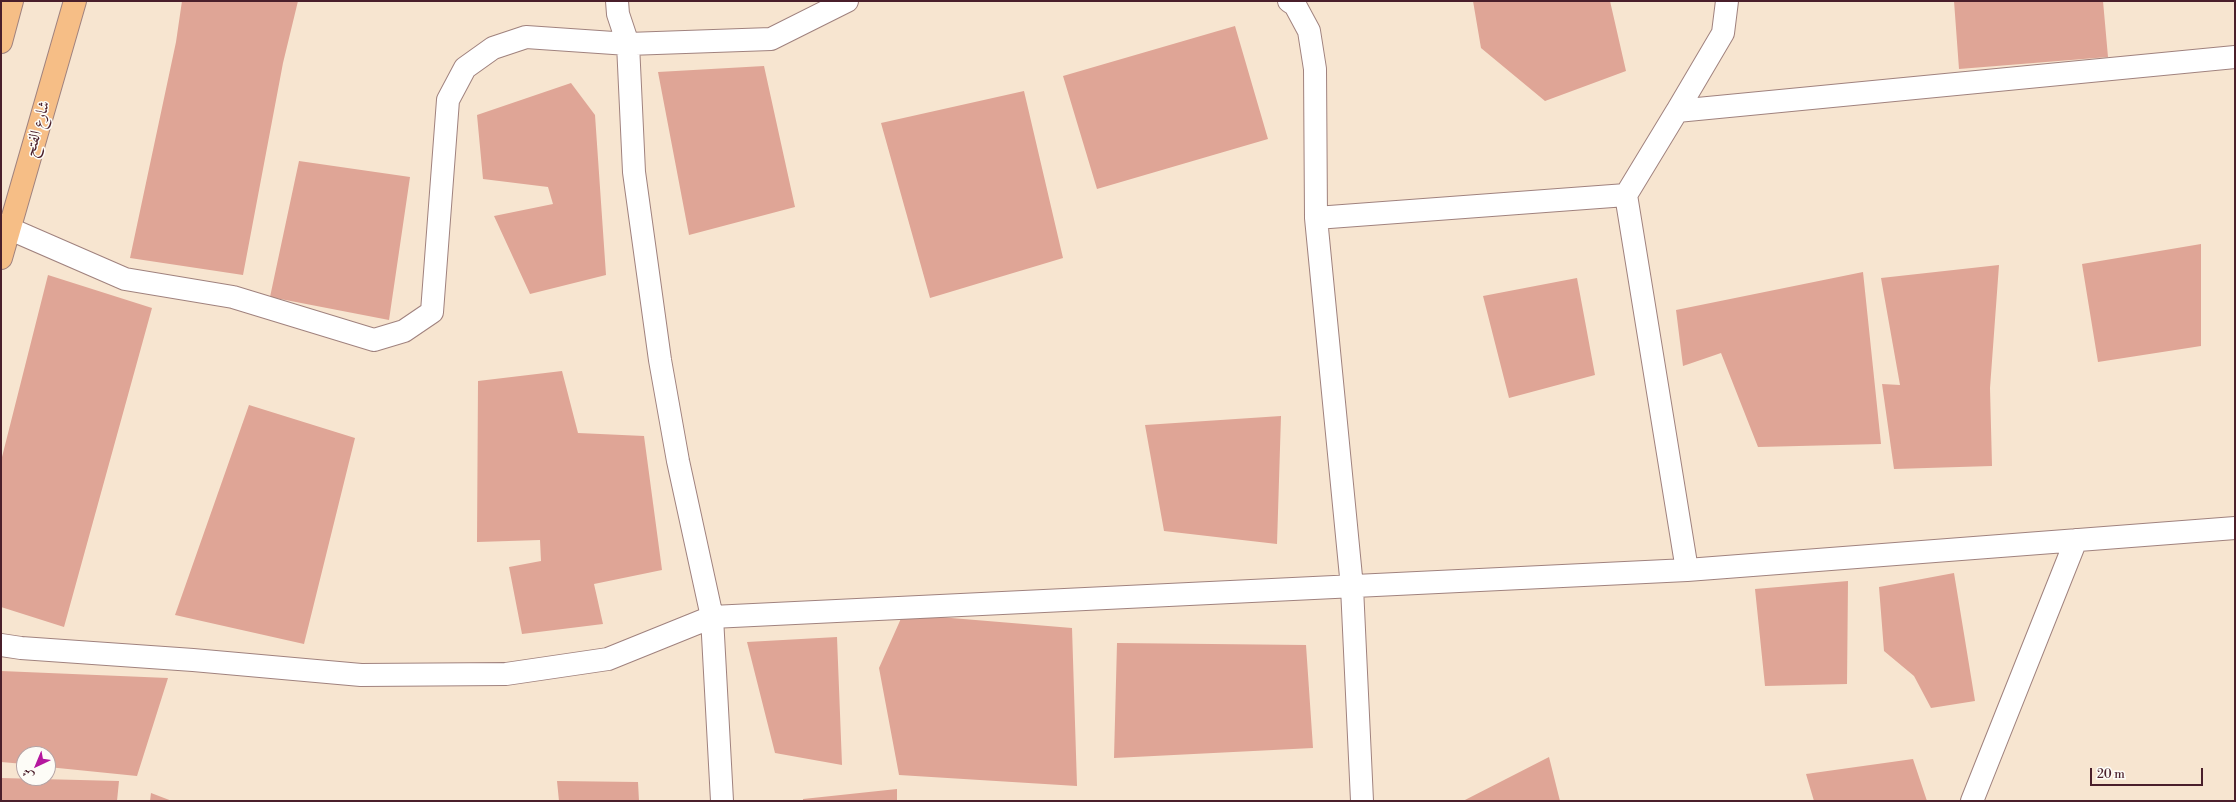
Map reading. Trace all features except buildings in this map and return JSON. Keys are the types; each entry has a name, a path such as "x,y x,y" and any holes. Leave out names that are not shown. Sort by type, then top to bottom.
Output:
{"main road":[{"path":"1,42 12,1"},
{"name":"شارع الفتح","path":"1,258 5,226 75,1"}],"street":[{"path":"617,1 618,14 628,44 634,172 660,360 678,461 712,618 722,801"},
{"path":"5,226 125,279 233,297 374,340 404,331 432,312 448,100 466,68 493,48 526,37 628,44 771,39 846,1"},
{"path":"1290,1 1295,6 1309,31 1315,69 1316,218 1352,587 1362,801"},
{"path":"1688,570 1626,195 1724,34 1727,1"},
{"path":"1677,111 2235,57"},
{"path":"1316,218 1626,195"},
{"path":"1,645 361,675 506,674 608,659 712,618 1688,570 2235,528"},
{"path":"1972,801 2076,540"}]}
